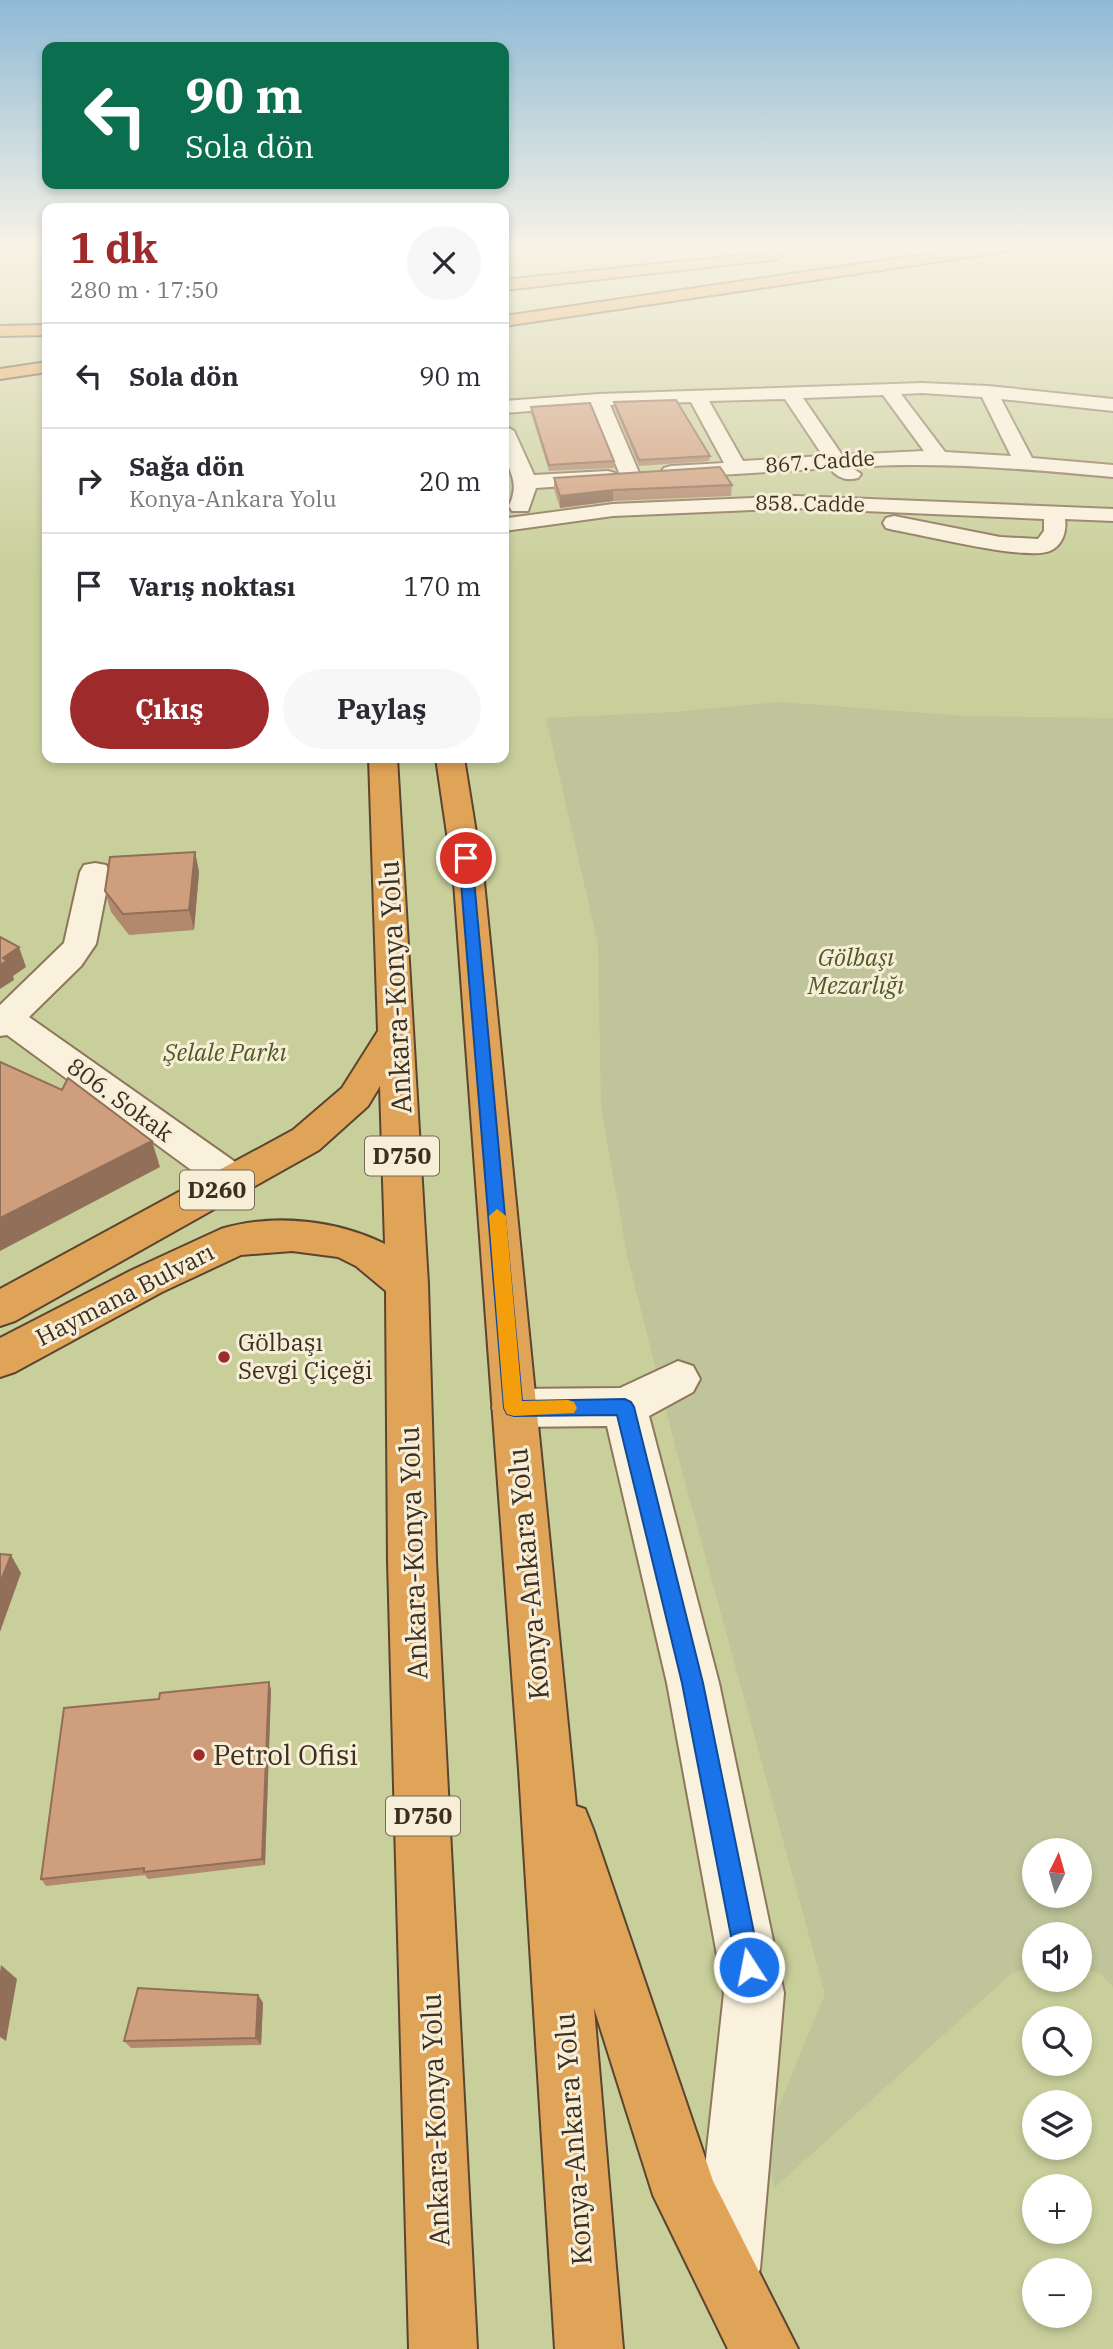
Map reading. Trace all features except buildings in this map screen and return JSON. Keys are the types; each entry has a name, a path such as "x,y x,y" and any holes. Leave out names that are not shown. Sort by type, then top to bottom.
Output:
{"highway":[{"path":"0,373 42,367"},
{"path":"0,391 42,386"},
{"name":"Ankara-Konya Yolu","path":"383,763 407,1284 412,1562 443,2349"},
{"name":"Konya-Ankara Yolu","path":"451,763 469,882 546,1770 589,2349"},
{"name":"Haymana Bulvarı","path":"0,1309 306,1140 332,1120 355,1097 397,1029"},
{"name":"Haymana Bulvarı","path":"0,1359 147,1281 235,1240 292,1236 345,1243 370,1255 407,1284"},
{"path":"546,1770 685,2196 764,2349"}],"street":[{"path":"509,407 598,400 943,388 988,391 1112,408"},
{"path":"888,389 937,457"},
{"path":"988,391 1025,463"},
{"path":"790,393 842,470 876,483 1079,512"},
{"path":"697,396 737,468"},
{"path":"598,400 644,474"},
{"path":"509,443 526,482 525,498 509,522"},
{"name":"867. Cadde","path":"526,482 836,461 937,457 1113,471"},
{"path":"796,502 951,535 1028,547 1043,546 1054,537 1054,511"},
{"name":"858. Cadde","path":"509,526 613,510 796,502 1113,515"},
{"path":"3,1021 69,959 80,944 94,872"},
{"name":"806. Sokak","path":"3,1021 234,1181"},
{"path":"514,1408 625,1407 678,1379"},
{"path":"625,1407 693,1683 754,1993 726,2278"}],"green space":[{"name":"Şelale Parkı","path":"0,354 42,354 42,763 509,763 509,354 1113,354 1113,2349 0,2349"},
{"name":"Gölbaşı Mezarlığı","path":"780,702 965,716 1113,718 1113,1987 1100,1973 1092,1971 1092,1922 1022,1922 1022,1971 1012,1973 774,2188 766,2153 777,2110 825,1994 676,1449 627,1255 601,1107 598,944 546,718 674,712"}],"slow traffic":[{"path":"497,1216 514,1408 568,1408"}],"place":[{"name":"Gölbaşı Sevgi Çiçeği","path":"224,1357"},
{"name":"Petrol Ofisi","path":"199,1755"}],"route":[{"path":"466,858 514,1408 625,1407 693,1683 749,1967"}]}
